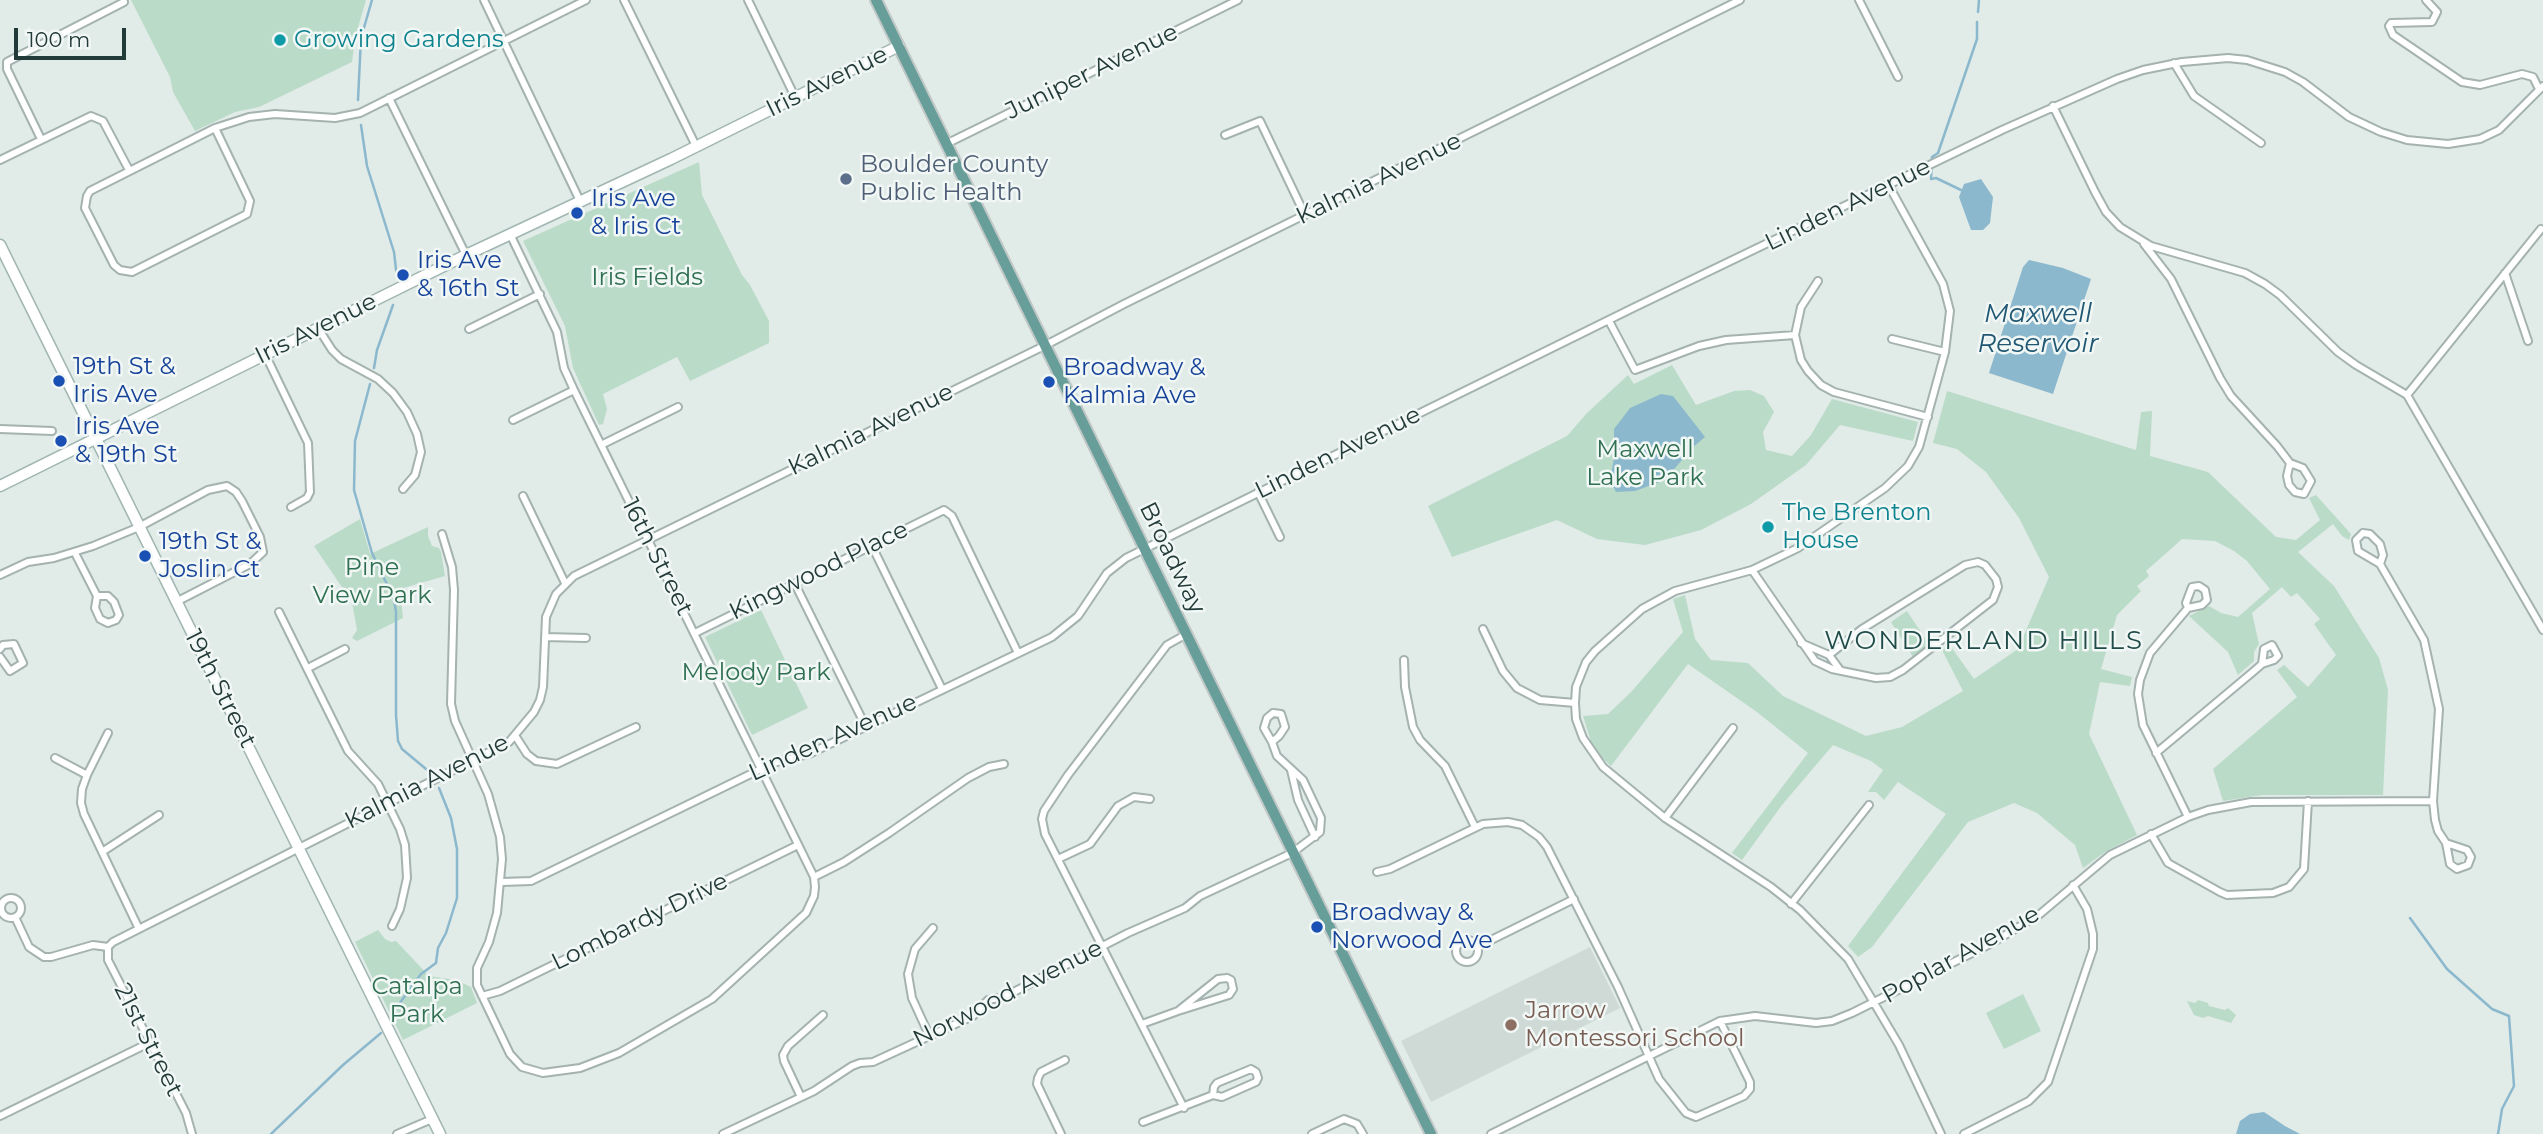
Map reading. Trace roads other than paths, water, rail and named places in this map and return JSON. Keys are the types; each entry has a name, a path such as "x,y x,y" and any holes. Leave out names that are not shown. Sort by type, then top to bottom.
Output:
{"main road":[{"name":"Broadway","path":"876,0 1431,1134"},
{"name":"Iris Avenue","path":"0,486 466,255 899,46"},
{"name":"19th Street","path":"0,245 440,1134"}],"street":[{"path":"484,0 580,201"},
{"path":"215,128 250,201 247,214 132,272 125,272 114,265 85,208 90,191 215,128 249,117 275,114 347,117 586,0"},
{"path":"624,0 696,146"},
{"path":"748,0 795,97"},
{"name":"Juniper Avenue","path":"946,144 1238,0"},
{"name":"Kalmia Avenue","path":"108,947 113,942 516,737 540,700 546,617 550,605 565,583 574,576 1045,346 1740,0"},
{"path":"1859,0 1898,77"},
{"path":"2426,0 2437,12 2432,22 2391,23 2389,26 2393,35 2462,82 2480,85 2522,74 2533,78 2541,88"},
{"path":"41,139 7,69 8,62 124,2"},
{"name":"Linden Avenue","path":"502,882 531,881 761,769 809,754 1052,637 1072,623 1107,573 1126,558 1609,320 2053,106 2117,79 2174,63 2202,60 2228,58 2266,64 2303,82 2349,117 2366,126 2407,140 2429,143 2459,143 2486,136 2510,121 2541,88"},
{"path":"2174,63 2194,96 2261,143"},
{"path":"389,98 466,255"},
{"path":"2053,106 2106,212 2120,227 2143,242 2245,273 2264,284 2280,295 2338,352 2407,396 2543,630"},
{"path":"0,160 88,117 99,117 129,170"},
{"path":"1225,135 1260,121 1306,215"},
{"path":"1889,186 1948,297 1949,329 1945,352 1919,447 1897,478 1798,548 1752,570 1713,583 1675,591 1642,609 1595,651 1587,662 1576,687 1575,703 1576,719 1590,752 1603,768 1665,818 1771,887 1848,959 1899,1045 1941,1134"},
{"path":"2407,396 2541,229"},
{"name":"16th Street","path":"510,234 557,332 564,368 574,390 814,877"},
{"path":"2143,242 2171,279 2231,396 2290,463 2303,468 2311,481 2304,494 2295,492 2289,485 2287,476 2290,463"},
{"path":"2505,273 2528,341"},
{"path":"1818,281 1801,307 1795,335 1801,360 1821,385 1847,397 1928,417"},
{"path":"469,329 540,294"},
{"path":"1609,320 1635,370 1699,346 1726,340 1795,335"},
{"path":"318,328 341,359 377,379 393,393 407,412 417,434 421,452 415,475 403,489"},
{"path":"1892,339 1945,352"},
{"path":"265,354 308,443 310,492 307,498 291,507"},
{"path":"513,421 574,390"},
{"path":"601,445 678,407"},
{"path":"0,429 52,431"},
{"path":"0,575 28,562 75,553 139,527 208,490 227,486 236,492 242,501 260,537 263,552 250,564 176,601"},
{"path":"1258,492 1280,537"},
{"path":"523,496 565,583"},
{"name":"Kingwood Place","path":"695,633 944,510 952,516 1018,653"},
{"path":"2380,564 2383,555 2375,538 2363,533 2358,536 2358,551 2380,564 2424,640 2439,709 2433,802 2438,831 2446,843 2450,864 2457,869 2468,865 2471,857 2467,850 2446,843"},
{"path":"442,534 452,567 454,590 451,704 455,721 495,815 502,859 498,913 477,968 477,985 510,1054 522,1068 543,1073 593,1064 619,1053 712,999 806,913 814,897 814,877 844,862 968,778 989,767 1004,764"},
{"path":"872,546 942,689"},
{"path":"75,553 97,596 95,608 100,618 108,623 118,618 111,598 97,596"},
{"path":"1752,570 1815,661 1832,669 1876,678 1890,677 1903,670 1993,600 1998,587 1996,579 1978,562 1965,565 1862,629 1829,655"},
{"path":"795,584 866,727"},
{"path":"2188,608 2150,653 2140,680 2139,709 2143,725 2188,817"},
{"path":"279,612 348,751 372,775 400,829 407,862 404,895 392,926"},
{"path":"1483,629 1503,671 1517,688 1540,700 1575,703"},
{"path":"1184,1108 1042,827 1044,811 1167,645 1185,635"},
{"path":"545,637 586,638"},
{"path":"1801,643 1829,655 1840,670"},
{"path":"0,657 10,671 23,663 16,645 1,644"},
{"path":"308,668 345,649"},
{"path":"1404,660 1405,687 1413,727 1420,740 1444,766 1475,827"},
{"path":"2156,753 2262,664"},
{"path":"516,737 527,754 536,761 557,764 636,727"},
{"path":"1665,818 1733,728"},
{"path":"108,733 87,775 81,803 83,814 139,929"},
{"path":"1272,742 1277,756 1303,780 1321,818 1320,832 1315,837 1298,800 1292,770"},
{"path":"55,758 87,775"},
{"path":"1058,859 1090,844 1118,806 1134,797 1150,799"},
{"name":"Poplar Avenue","path":"1490,1134 1502,1131 1720,1021 1755,1016 1816,1023 1832,1021 1874,1002 1992,943 2040,914 2110,855 2188,817 2252,802 2433,802"},
{"path":"2151,834 2168,863 2220,892 2227,895 2273,893 2289,887 2304,869 2308,802"},
{"path":"1791,904 1869,805"},
{"path":"102,852 159,815"},
{"path":"1377,873 1475,827 1494,821 1522,825 1539,837 1547,847 1618,987 1647,1056 1686,1113 1696,1117 1744,1096 1750,1089 1750,1082 1720,1021"},
{"name":"Norwood Avenue","path":"723,1134 801,1097 852,1066 873,1062 973,1016 988,1000 1004,997 1185,908 1200,895 1292,853 1315,837"},
{"name":"Lombardy Drive","path":"482,996 500,991 798,845"},
{"path":"1964,1134 2029,1101 2048,1082 2093,949 2093,934 2087,909 2073,886"},
{"path":"1477,947 1574,899"},
{"path":"15,917 29,947 44,957 93,945 108,947"},
{"path":"929,1035 912,998 908,974 915,950 933,928"},
{"name":"21st Street","path":"108,947 108,961 186,1113 192,1134"},
{"path":"1142,1024 1229,995 1233,989 1231,980 1218,979 1178,1011"},
{"path":"801,1097 783,1055 788,1046 823,1015"},
{"path":"0,1116 149,1042"},
{"path":"1061,1134 1038,1084 1038,1078 1041,1072 1065,1060"},
{"path":"1143,1122 1213,1096 1222,1097 1250,1086 1258,1078 1256,1072 1246,1070 1217,1083 1213,1096"},
{"path":"397,1134 432,1119"},
{"path":"1312,1134 1344,1119 1357,1124 1363,1134"},
{"path":"739,1126 743,1134"}],"water":[{"path":"1981,179 1993,197 1990,223 1983,230 1971,230 1959,197 1964,184"},
{"name":"Maxwell Reservoir","path":"2029,260 2063,268 2091,279 2053,394 1989,373 2023,267"},
{"path":"1661,394 1673,396 1705,437 1665,480 1635,491 1616,492 1610,480 1614,458 1614,429 1630,408"},
{"path":"2264,1112 2300,1134 2236,1134 2240,1121 2250,1114"}],"waterway":[{"path":"358,100 361,38 372,0"},
{"path":"1978,12 1979,0"},
{"path":"1961,190 1936,178 1931,179 1932,157 1938,153 1977,39 1977,22"},
{"path":"361,125 367,166 394,252 397,278"},
{"path":"374,368 377,350 393,305"},
{"path":"370,384 355,441 354,490 372,553 394,599 398,741 402,749 432,774"},
{"path":"394,1011 421,974 436,963 438,948 446,933 457,898 457,849 451,818 439,788"},
{"path":"2410,918 2447,969 2492,1009 2509,1016 2514,1086 2502,1109 2498,1134"},
{"path":"271,1134 343,1065 381,1033"}],"place":[{"name":"Growing Gardens","path":"280,40"},
{"name":"Boulder County Public Health","path":"846,179"},
{"name":"Iris Ave & Iris Ct","path":"577,213"},
{"name":"Iris Ave & 16th St","path":"403,275"},
{"name":"19th St & Iris Ave","path":"59,381"},
{"name":"Broadway & Kalmia Ave","path":"1049,382"},
{"name":"Iris Ave & 19th St","path":"61,441"},
{"name":"The Brenton House","path":"1768,527"},
{"name":"19th St & Joslin Ct","path":"145,556"},
{"name":"Broadway & Norwood Ave","path":"1317,927"},
{"name":"Jarrow Montessori School","path":"1511,1025"}],"district":[{"name":"WONDERLAND HILLS","path":"1984,641"}],"park label":[{"name":"Iris Fields","path":"647,278"},
{"name":"Maxwell Lake Park","path":"1645,464"},
{"name":"Pine View Park","path":"372,582"},
{"name":"Melody Park","path":"756,673"},
{"name":"Catalpa Park","path":"417,1001"}]}
